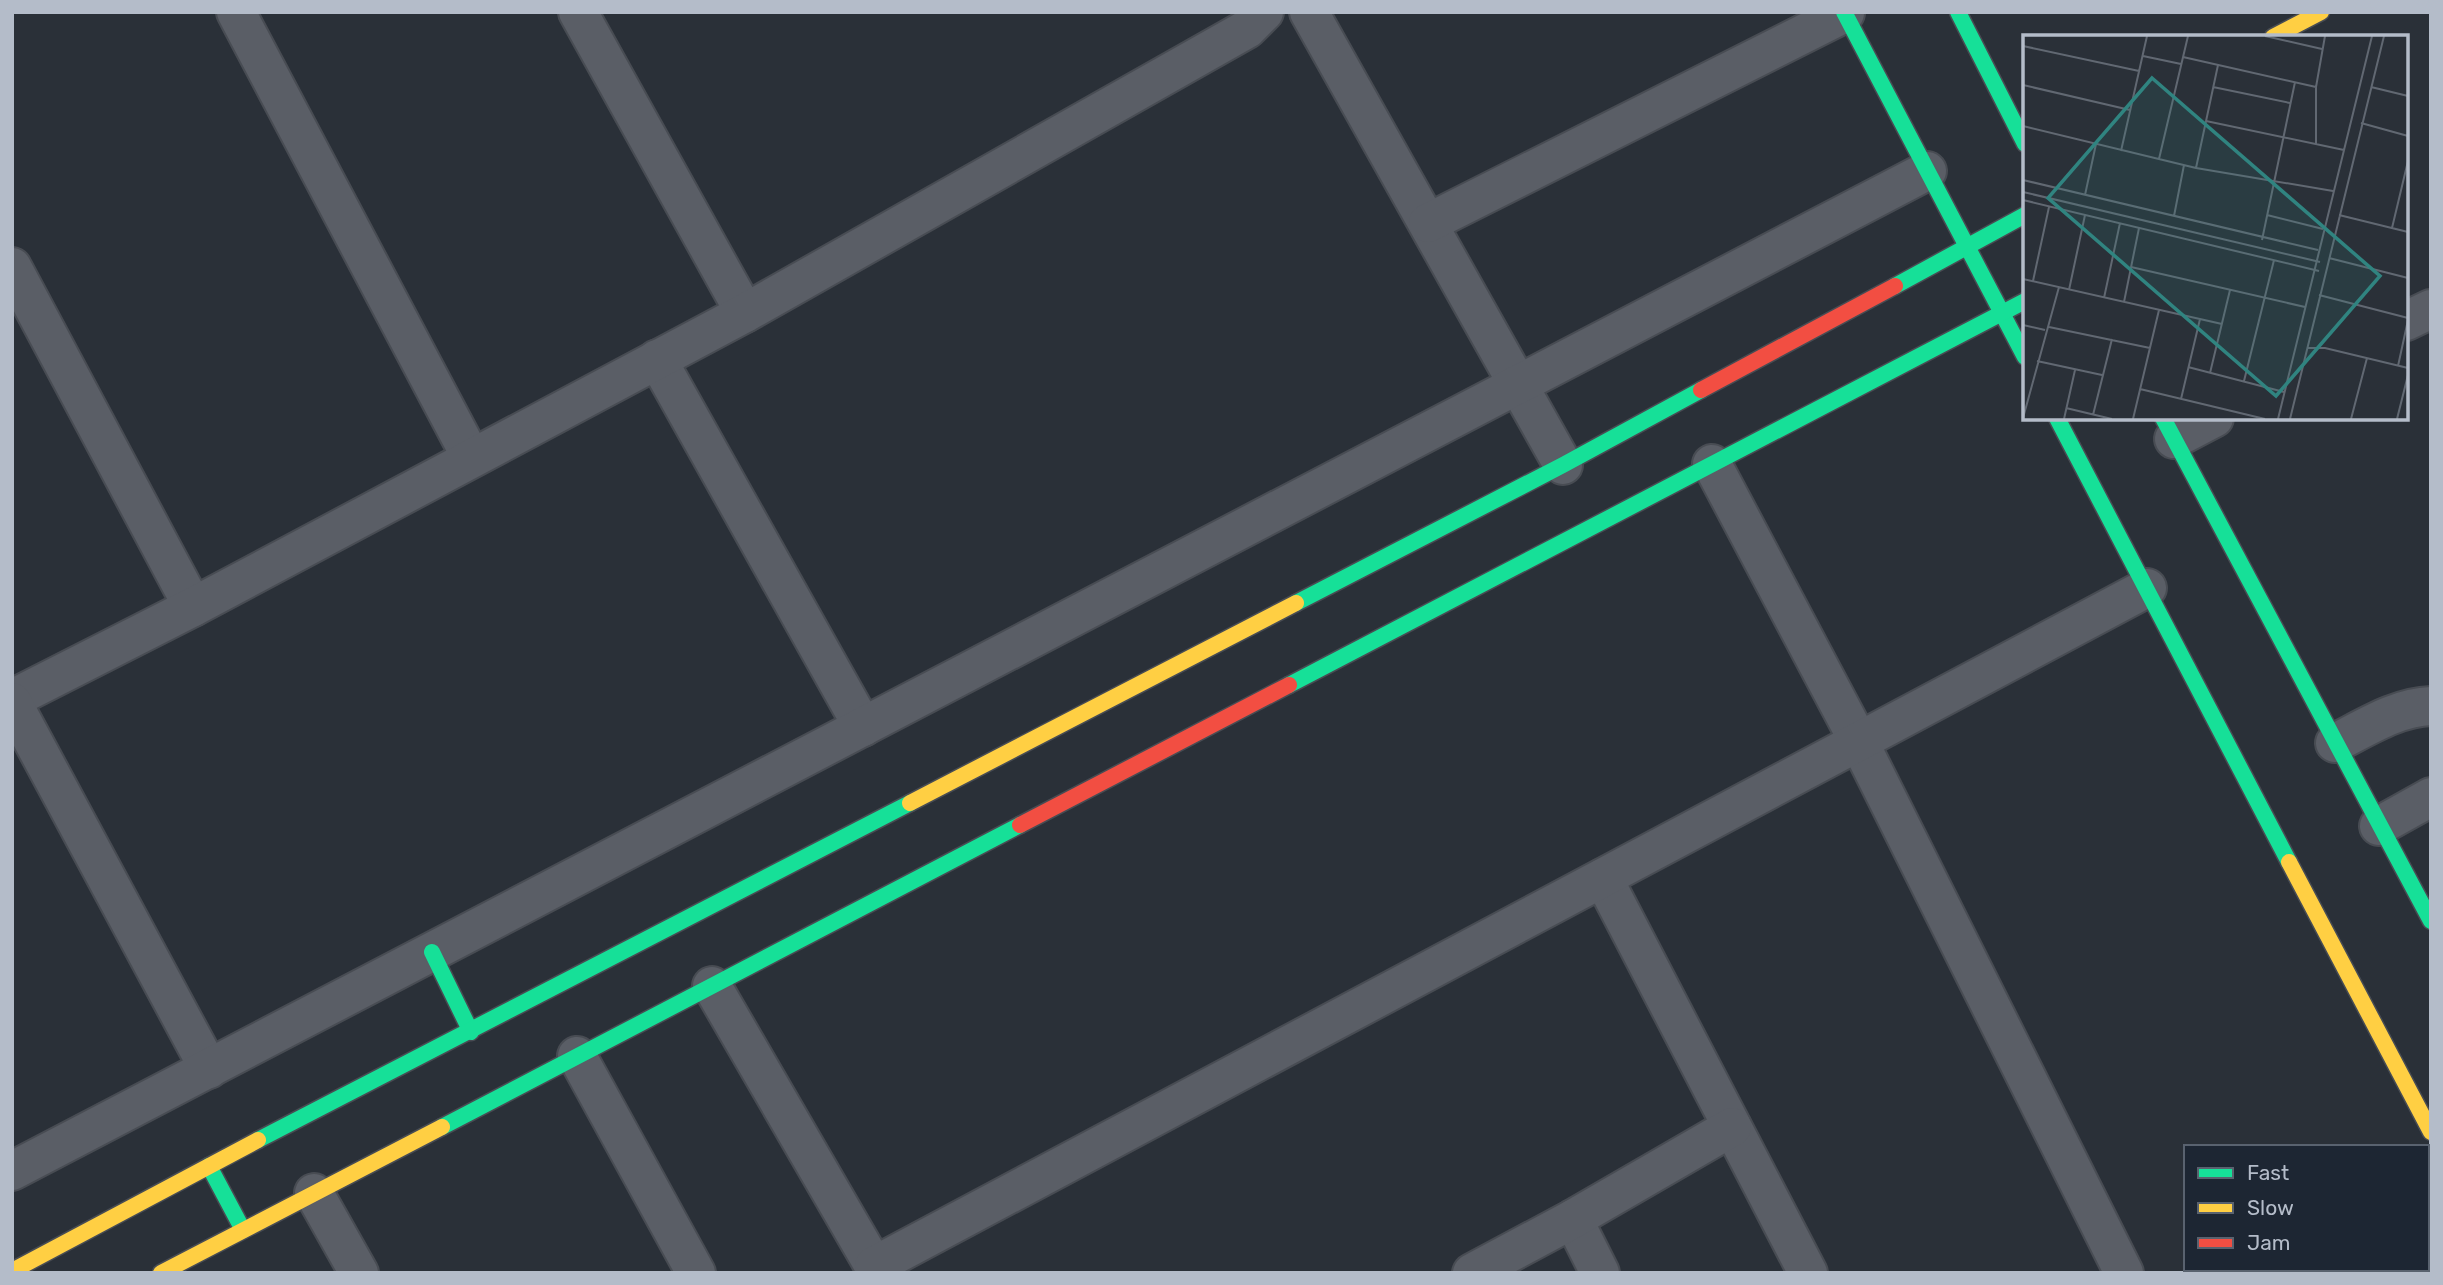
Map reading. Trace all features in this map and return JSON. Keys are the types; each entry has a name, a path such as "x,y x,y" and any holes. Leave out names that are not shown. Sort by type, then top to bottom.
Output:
{"main road":[{"path":"1958,12 2023,140"},
{"path":"2277,35 2321,12"},
{"path":"1844,13 2023,353"},
{"path":"12,1271 209,1166 1563,465 2023,216"},
{"path":"161,1273 2023,302"},
{"path":"2058,420 2413,1083 2431,1132"},
{"path":"2169,428 2431,921"},
{"path":"432,952 471,1032"},
{"path":"209,1166 243,1230"}],"street":[{"path":"236,12 471,457"},
{"path":"578,12 745,313"},
{"path":"209,1069 12,700 193,607 745,313 1247,29 1264,12"},
{"path":"1309,12 1563,465"},
{"path":"1428,223 1844,13"},
{"path":"12,1171 1927,172"},
{"path":"12,267 23,315 193,607"},
{"path":"2408,320 2431,309"},
{"path":"657,359 863,727"},
{"path":"2169,428 2205,420"},
{"path":"1712,464 1859,742 2124,1273"},
{"path":"712,986 876,1269 2147,588"},
{"path":"2335,743 2395,713 2431,706"},
{"path":"2379,826 2431,797"},
{"path":"1603,878 1808,1273"},
{"path":"576,1056 696,1273"},
{"path":"1472,1273 1573,1219 1732,1127"},
{"path":"314,1193 359,1273"},
{"path":"1573,1219 1600,1273"}],"traffic: fast":[{"path":"1844,12 2023,353"},
{"path":"1958,12 2023,140"},
{"path":"1895,286 2023,216"},
{"path":"1289,685 2023,302"},
{"path":"1296,603 1563,465 1701,390"},
{"path":"2058,420 2289,862"},
{"path":"2164,420 2431,921"},
{"path":"258,1140 910,803"},
{"path":"442,1127 1020,825"},
{"path":"432,952 471,1032"},
{"path":"209,1166 243,1230"}],"traffic: slow":[{"path":"2277,35 2321,12"},
{"path":"910,803 1296,603"},
{"path":"2289,862 2431,1132"},
{"path":"161,1273 442,1127"},
{"path":"12,1271 258,1140"}],"traffic: jam":[{"path":"1701,390 1895,286"},
{"path":"1020,825 1289,685"}]}
